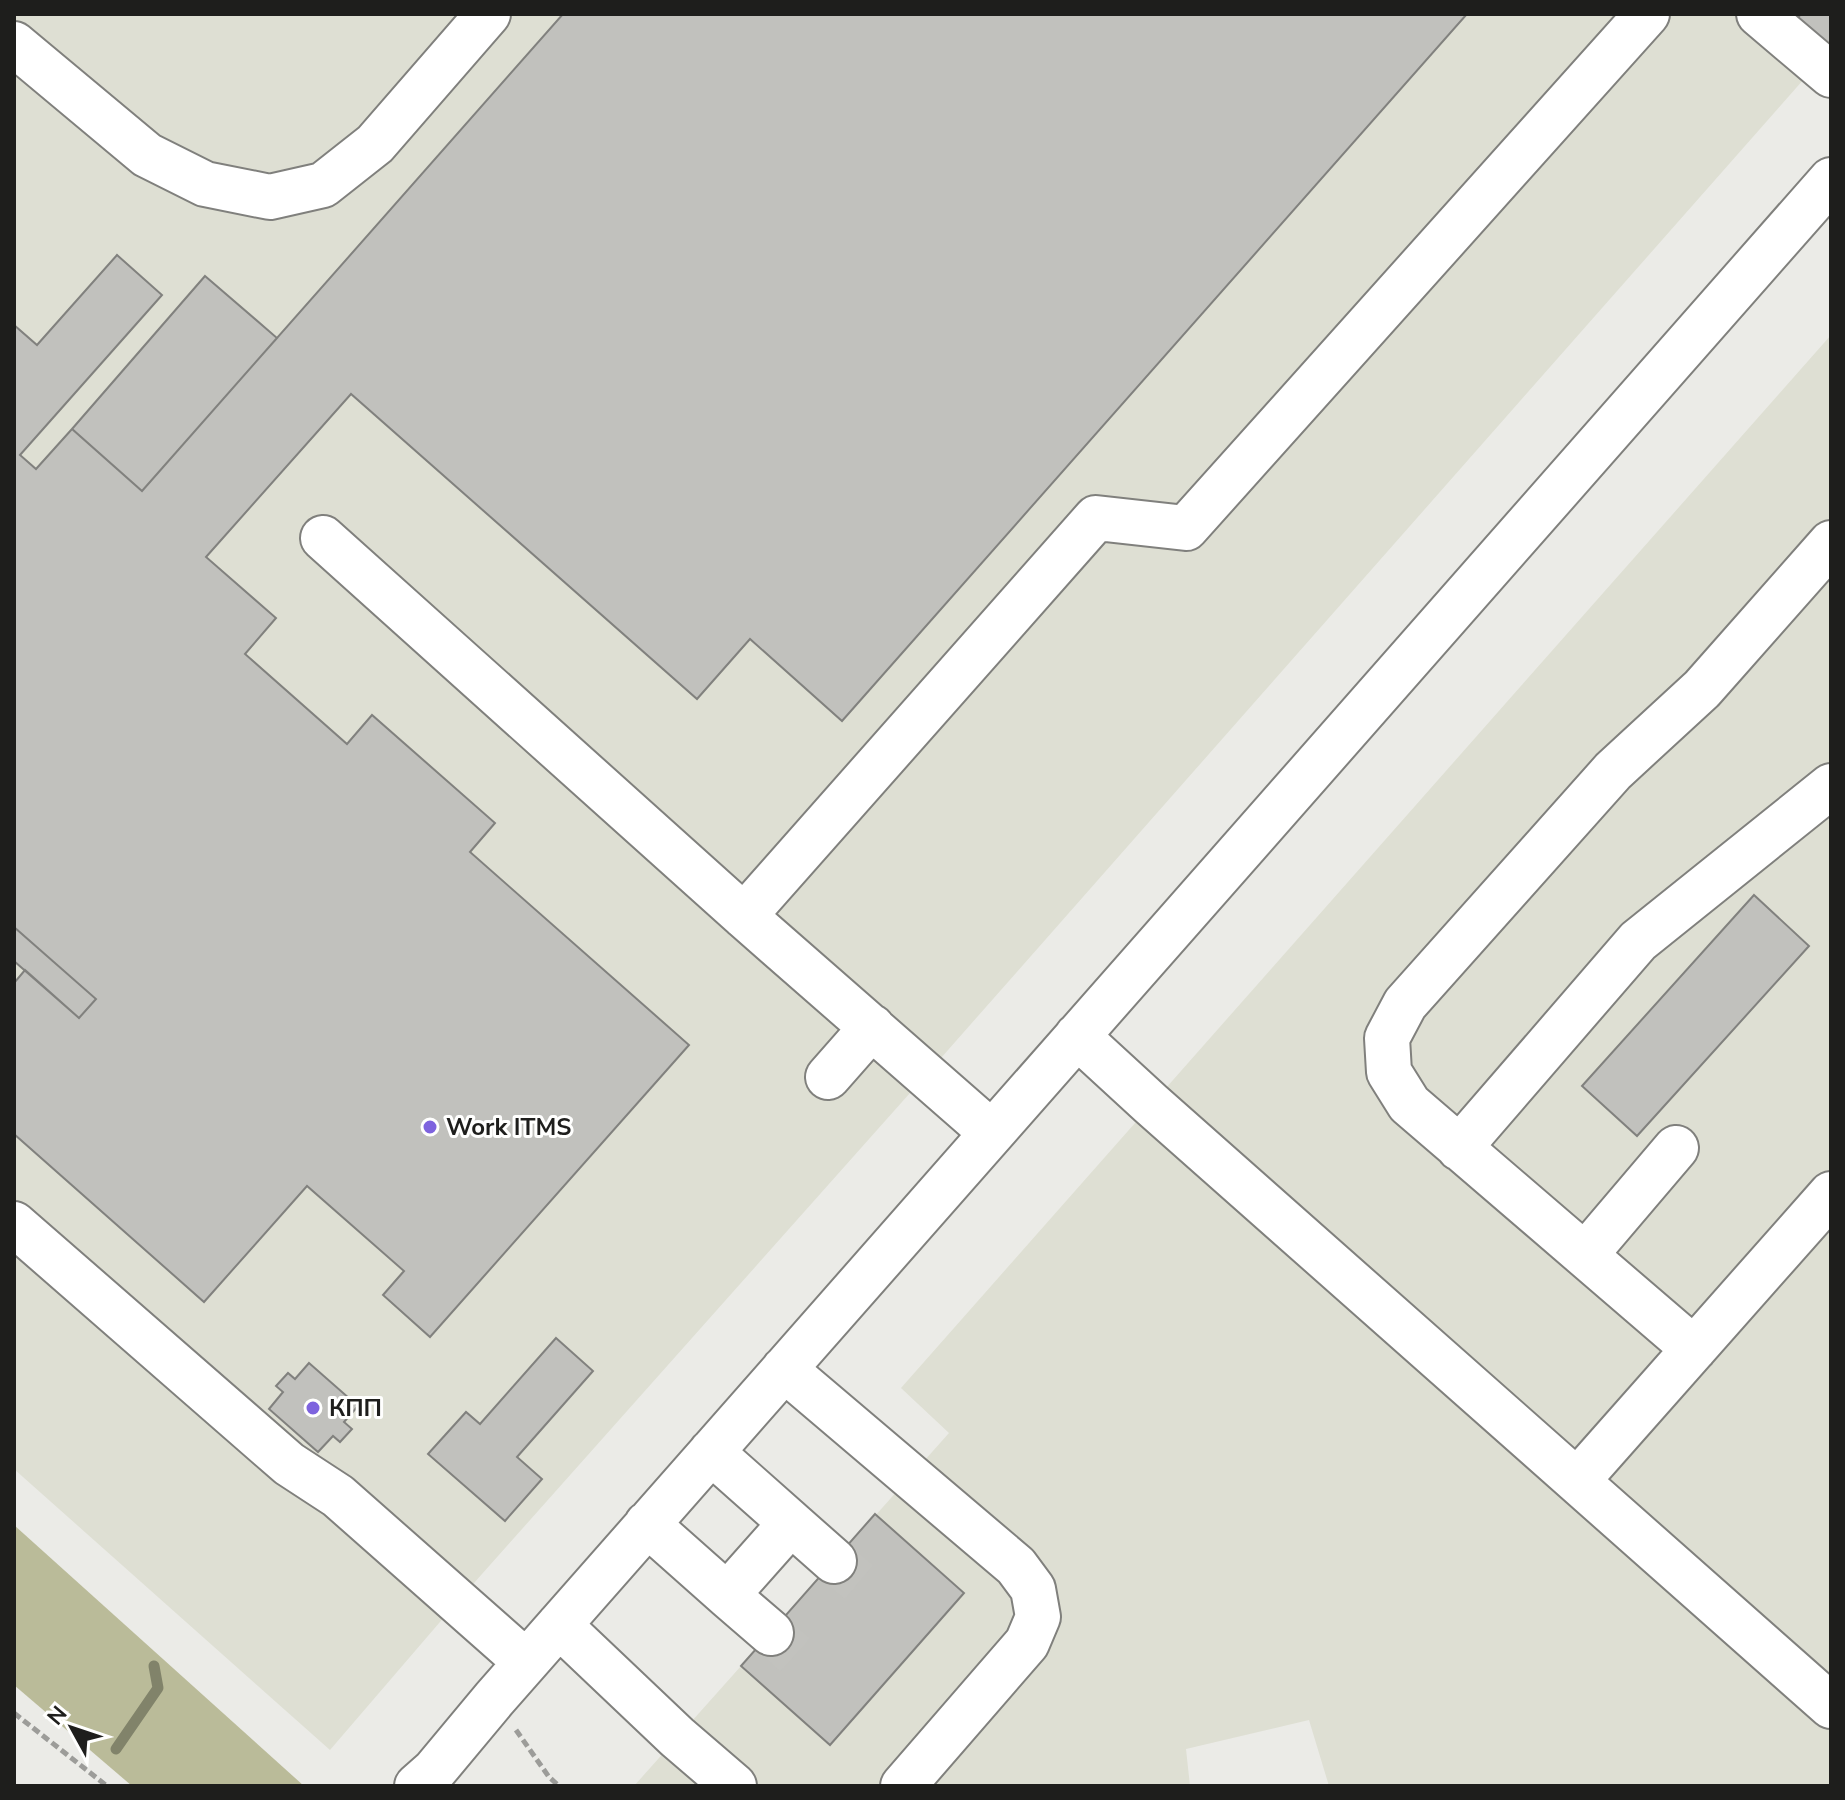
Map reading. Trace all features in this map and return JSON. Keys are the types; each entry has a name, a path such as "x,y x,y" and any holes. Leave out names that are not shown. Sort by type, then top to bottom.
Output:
{"street":[{"path":"14,44 147,155 205,184 270,197 323,185 375,144 488,14"},
{"path":"744,916 1096,518 1186,528 1647,14"},
{"path":"1759,14 1831,75"},
{"path":"417,1786 434,1771 647,1524 1831,180"},
{"path":"323,538 744,916 992,1133"},
{"path":"1694,1349 1409,1104 1389,1072 1387,1038 1405,1004 1613,771 1702,689 1831,543"},
{"path":"1459,1148 1638,941 1831,786"},
{"path":"828,1077 872,1027"},
{"path":"1077,1036 1831,1706"},
{"path":"1585,1255 1676,1148"},
{"path":"1577,1481 1831,1194"},
{"path":"14,1224 289,1464 338,1496 526,1662"},
{"path":"784,1369 1016,1566 1033,1589 1038,1617 1027,1643 903,1786"},
{"path":"711,1452 834,1561"},
{"path":"727,1595 791,1523"},
{"path":"647,1524 771,1633"},
{"path":"559,1625 677,1737 734,1786"}],"path":[{"path":"494,1699 549,1777 559,1786"},
{"path":"14,1713 107,1786"}],"shaded area":[{"path":"14,14 1831,14 1831,57 1826,54 458,1601 330,1750 14,1469"},
{"path":"1831,335 1831,1786 1329,1786 1309,1720 1186,1749 1190,1786 634,1786 949,1433 901,1388"}],"green space":[{"path":"14,1525 304,1786 132,1786 14,1685"}],"building":[{"path":"563,14 1467,14 842,721 750,639 697,699 351,394 206,557 276,618 245,654 347,744 372,715 495,823 470,852 689,1045 430,1337 383,1295 404,1271 307,1186 204,1302 14,1134 14,983 25,970 79,1018 96,999 14,927 14,325 37,345 117,255 162,295 20,455 36,469 72,429 142,491"},
{"path":"1801,14 1831,16 1831,57 1792,24"},
{"path":"205,276 277,338 142,491 72,429"},
{"path":"1754,895 1809,946 1637,1136 1582,1086"},
{"path":"14,927 96,999 79,1018 14,961"},
{"path":"556,1338 593,1371 517,1457 542,1479 505,1521 428,1454 466,1412 480,1424"},
{"name":"КПП","path":"309,1363 358,1406 344,1422 352,1429 340,1442 333,1436 318,1452 269,1409 283,1392 276,1386 288,1373 295,1379"},
{"path":"875,1514 964,1593 830,1745 741,1666"}],"waterway":[{"path":"116,1749 158,1688 154,1666"}],"tunnel":[{"path":"834,1561 859,1582"},
{"path":"771,1633 795,1655"}],"place":[{"name":"Work ITMS","path":"430,1127"},
{"name":"КПП","path":"313,1408"}]}
